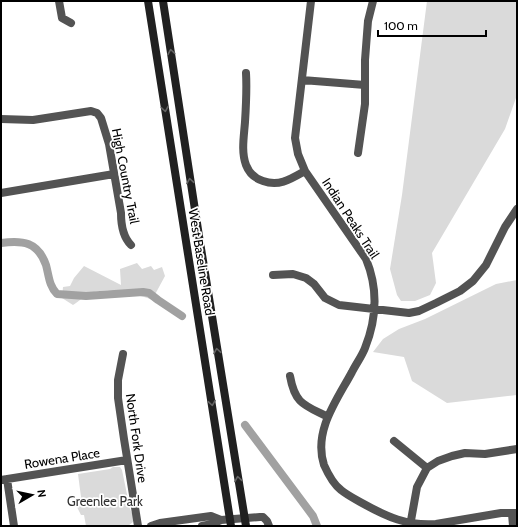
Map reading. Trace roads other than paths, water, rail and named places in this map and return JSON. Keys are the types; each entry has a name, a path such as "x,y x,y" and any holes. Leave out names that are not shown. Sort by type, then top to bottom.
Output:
{"main road":[{"name":"West Baseline Road","path":"148,1 230,523"},
{"name":"West Baseline Road","path":"163,1 200,244 245,522"}],"street":[{"path":"59,1 62,18 71,23"},
{"name":"Indian Peaks Trail","path":"311,1 295,138 298,154 305,171 366,259 372,272 375,309 365,349 328,417 322,432 322,459 326,470 332,481 340,489 375,510 410,525 436,524 500,513 515,514"},
{"path":"358,153 365,104 365,60 368,21 374,1"},
{"path":"246,73 247,95 243,154 246,165 251,174 257,179 268,183 279,183 290,180 305,171"},
{"path":"302,80 365,85"},
{"name":"High Country Trail","path":"1,119 33,120 91,111 97,113 101,118 109,144 121,213 121,222 127,242 131,245"},
{"path":"1,193 114,174"},
{"path":"273,275 293,274 306,278 314,284 325,298 339,305 409,313 419,311 460,291 473,281 486,265 505,227 517,209"},
{"name":"North Fork Drive","path":"123,354 118,380 118,398 138,526"},
{"path":"290,376 293,390 297,398 304,405 328,417"},
{"path":"394,441 427,468"},
{"path":"410,525 417,487 427,468 438,461 465,453 485,454 517,449"},
{"name":"Rowena Place","path":"4,479 127,460"},
{"path":"4,479 14,526"},
{"path":"513,526 515,514"},
{"path":"151,526 160,523 212,516 230,523 245,522 263,517 269,526"},
{"path":"202,526 221,520"}],"waterway":[{"path":"1,243 16,242 29,244 39,251 46,265 51,284 57,294 86,296 143,292 149,293 182,316"},
{"path":"245,425 313,516 317,526"}],"park label":[{"name":"Greenlee Park","path":"105,501"}]}
